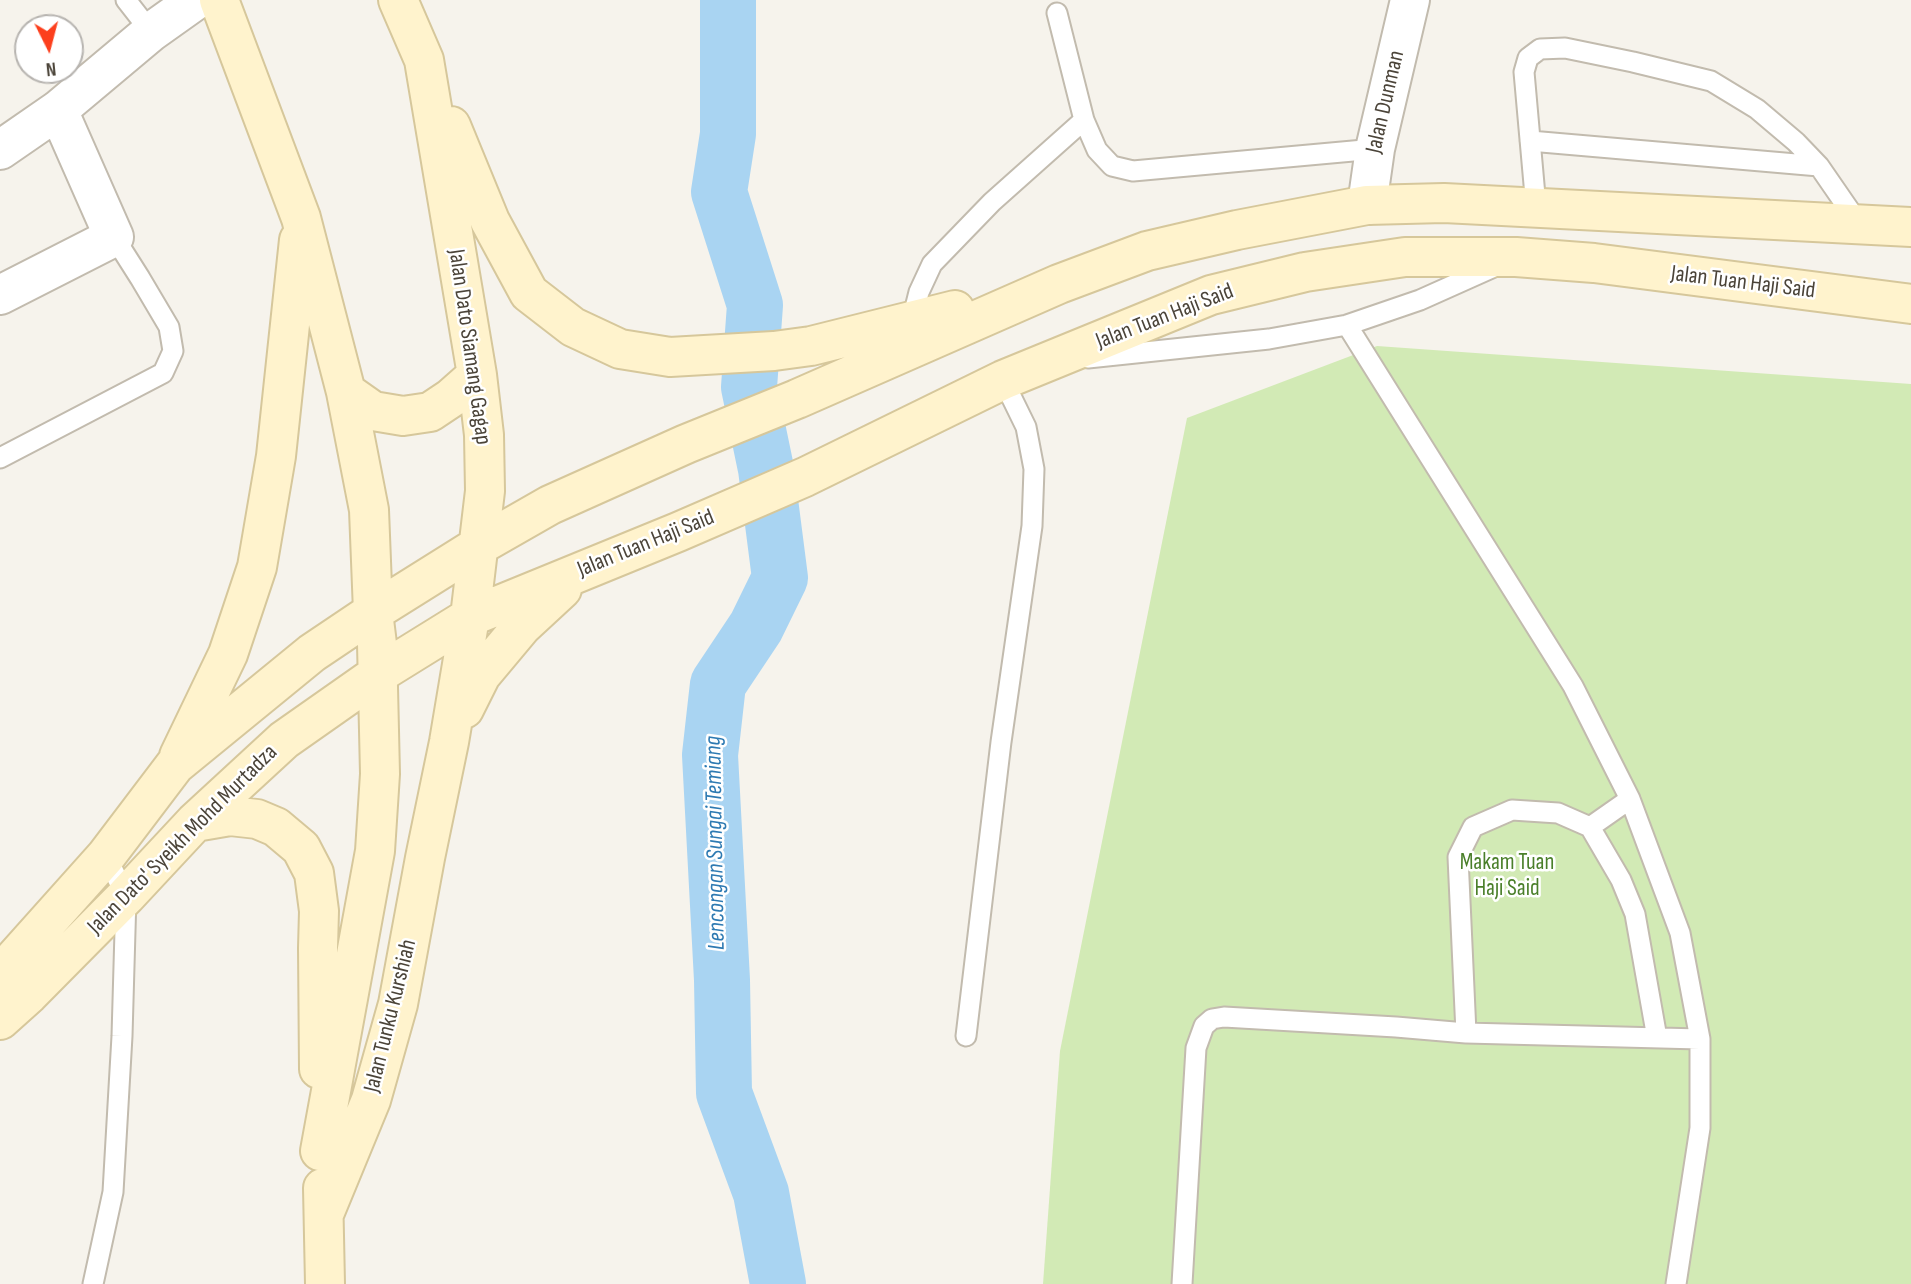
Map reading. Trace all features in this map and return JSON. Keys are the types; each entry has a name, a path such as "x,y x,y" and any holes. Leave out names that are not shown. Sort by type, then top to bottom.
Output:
{"main road":[{"path":"219,0 301,218 346,393 369,510 380,774 375,851 320,1151"},
{"name":"Jalan Dato Siamang Gagap","path":"398,0 424,60 477,375 484,435 485,491 480,545 449,742"},
{"path":"424,60 490,221 529,293 573,327 620,349 670,357 774,351 811,346 1059,284"},
{"path":"376,643 480,545 550,505 1059,284 1147,251 1237,230 1367,205 1444,203 1911,227"},
{"path":"175,765 228,654 257,567 276,456 301,218"},
{"name":"Jalan Tuan Haji Said","path":"376,643 470,617 678,532 805,477 1003,380 1211,295 1305,272 1405,257 1516,257 1594,263 1911,304"},
{"path":"346,393 373,411 403,416 430,412 477,375"},
{"path":"449,742 481,675 522,626 582,571"},
{"name":"Jalan Dato' Syeikh Mohd Murtadza","path":"0,977 106,856 175,765 312,653 376,643"},
{"name":"Jalan Dato' Syeikh Mohd Murtadza","path":"0,1020 126,896 195,822 284,740 376,643"},
{"name":"Jalan Tunku Kurshiah","path":"325,1284 324,1214 371,1100 398,1004 449,742"},
{"path":"195,822 230,816 257,819 276,827 301,848 314,873 319,912 317,948 320,1151 324,1214"}],"street":[{"path":"0,150 58,110 151,32 196,0"},
{"name":"Jalan Dunman","path":"1367,205 1374,149 1410,0"},
{"path":"0,295 114,237 58,110"}],"lane":[{"path":"126,0 151,32"},
{"path":"1057,13 1084,120 1097,150 1112,166 1133,171 1374,149"},
{"path":"1536,207 1524,72 1528,58 1540,49 1565,48 1710,81 1757,109 1796,142 1819,166 1859,224"},
{"path":"912,320 919,292 932,264 992,202 1084,120"},
{"path":"1530,141 1819,166"},
{"path":"0,458 163,373 173,351 169,327 114,237"},
{"path":"1048,362 1269,340 1347,325 1420,300 1516,257"},
{"path":"1347,325 1573,686 1630,799 1680,933 1700,1039 1700,1128 1676,1284"},
{"path":"966,1036 1001,741 1032,526 1034,469 1026,427 1003,380"},
{"path":"1590,827 1630,799"},
{"path":"1466,1033 1458,857 1473,827 1512,810 1558,813 1590,827 1621,880 1635,914 1657,1038"},
{"path":"93,1284 113,1192 122,1036 126,896 106,856"},
{"path":"1182,1284 1196,1048 1204,1026 1212,1019 1224,1017 1466,1033 1700,1039"}],"green space":[{"name":"Makam Tuan Haji Said","path":"1377,346 1911,384 1911,1284 1043,1284 1060,1051 1187,418"}],"waterway":[{"name":"Lencongan Sungai Temiang","path":"728,0 728,134 719,192 755,305 749,387 766,469 780,578 756,627 718,684 710,755 722,980 724,1093 761,1193 778,1284"}]}
